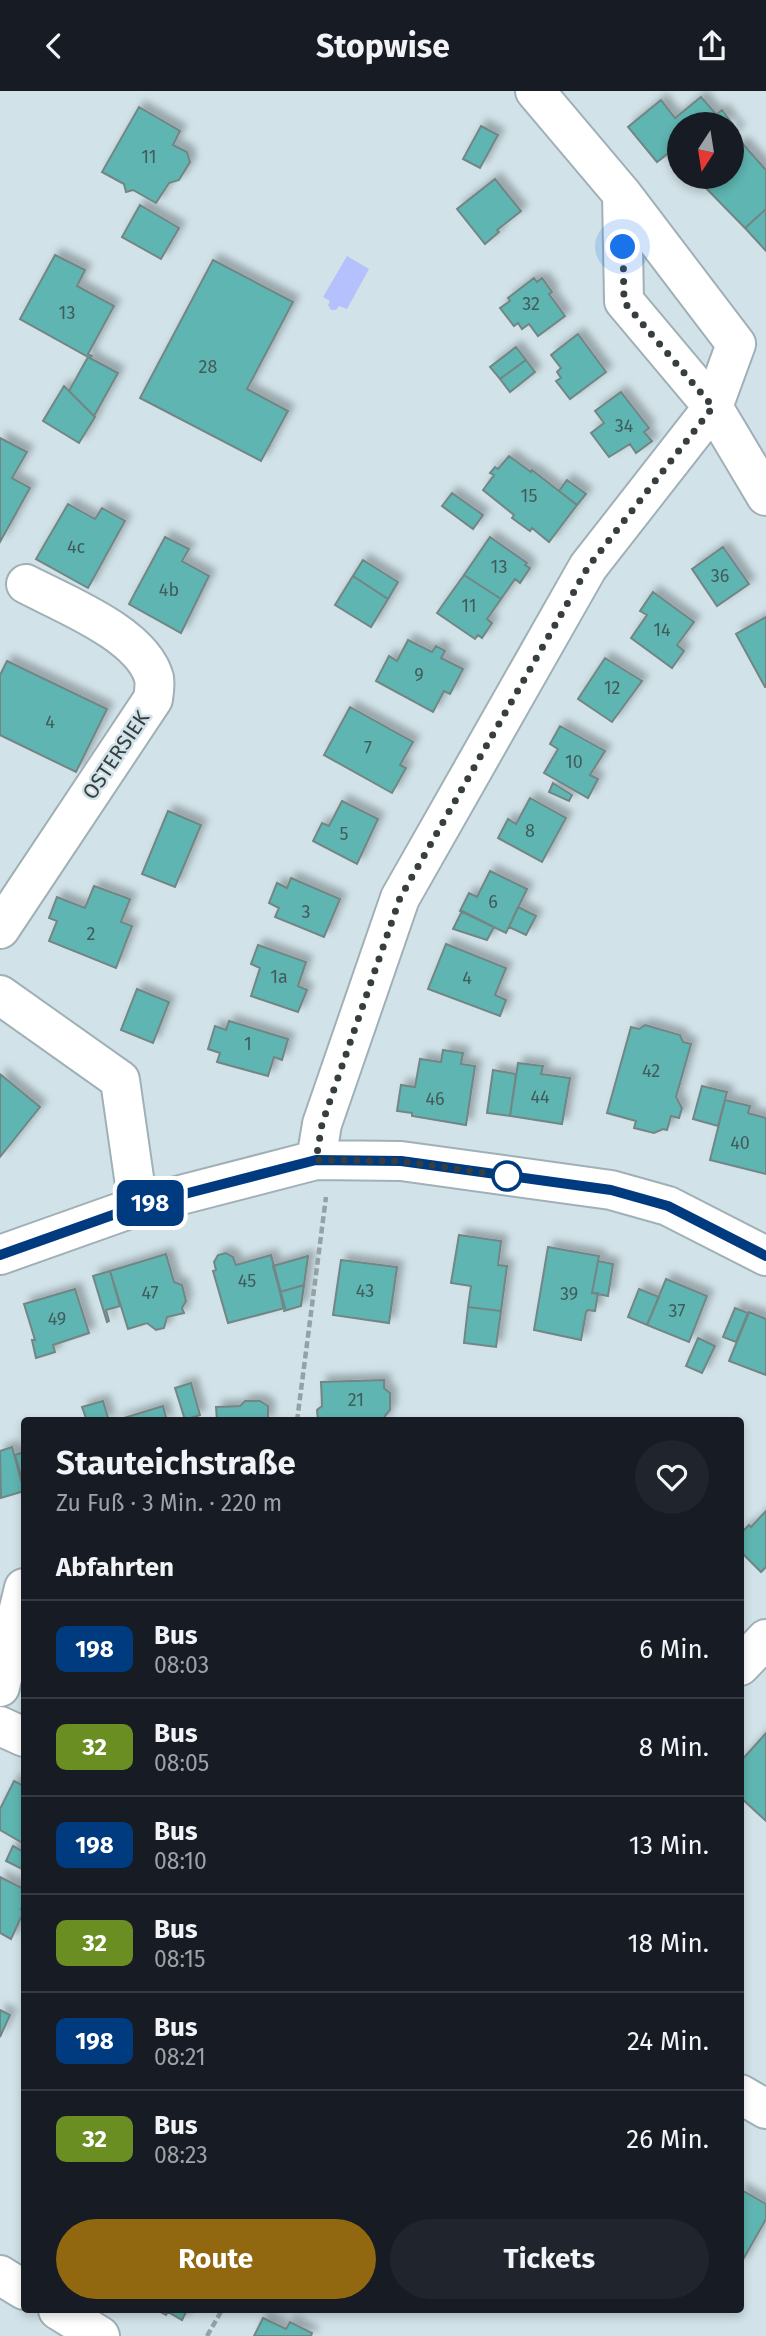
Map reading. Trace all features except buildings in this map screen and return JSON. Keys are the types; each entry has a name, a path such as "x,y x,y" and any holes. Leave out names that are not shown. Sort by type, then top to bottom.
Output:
{"street":[{"path":"316,1160 322,1124 400,898 588,567 713,407 736,344 622,194 535,91"},
{"path":"622,194 624,302 713,407 766,496"},
{"name":"OSTERSIEK","path":"0,929 153,699 155,680 146,660 128,641 26,584"},
{"path":"0,995 120,1080 138,1206"},
{"path":"0,1255 138,1206 316,1160 401,1161 611,1190 668,1206 766,1256"},
{"path":"0,1687 21,1600"},
{"path":"744,1662 766,1639"},
{"path":"0,1726 21,1736"},
{"path":"744,2096 766,2109"},
{"path":"0,2275 21,2288"},
{"path":"63,2313 100,2336"}],"path":[{"path":"298,1417 326,1194 316,1160"},
{"path":"207,2336 220,2313"}],"water":[{"path":"347,256 369,269 347,309 339,306 336,310 331,310 328,305 330,301 323,297"}],"bus line":[{"name":"198","path":"0,1255 138,1206 316,1160 401,1161 611,1190 668,1206 766,1256"}],"route":[{"path":"507,1176 401,1161 316,1160 322,1124 400,898 588,567 713,407 624,302 623,247"}]}
